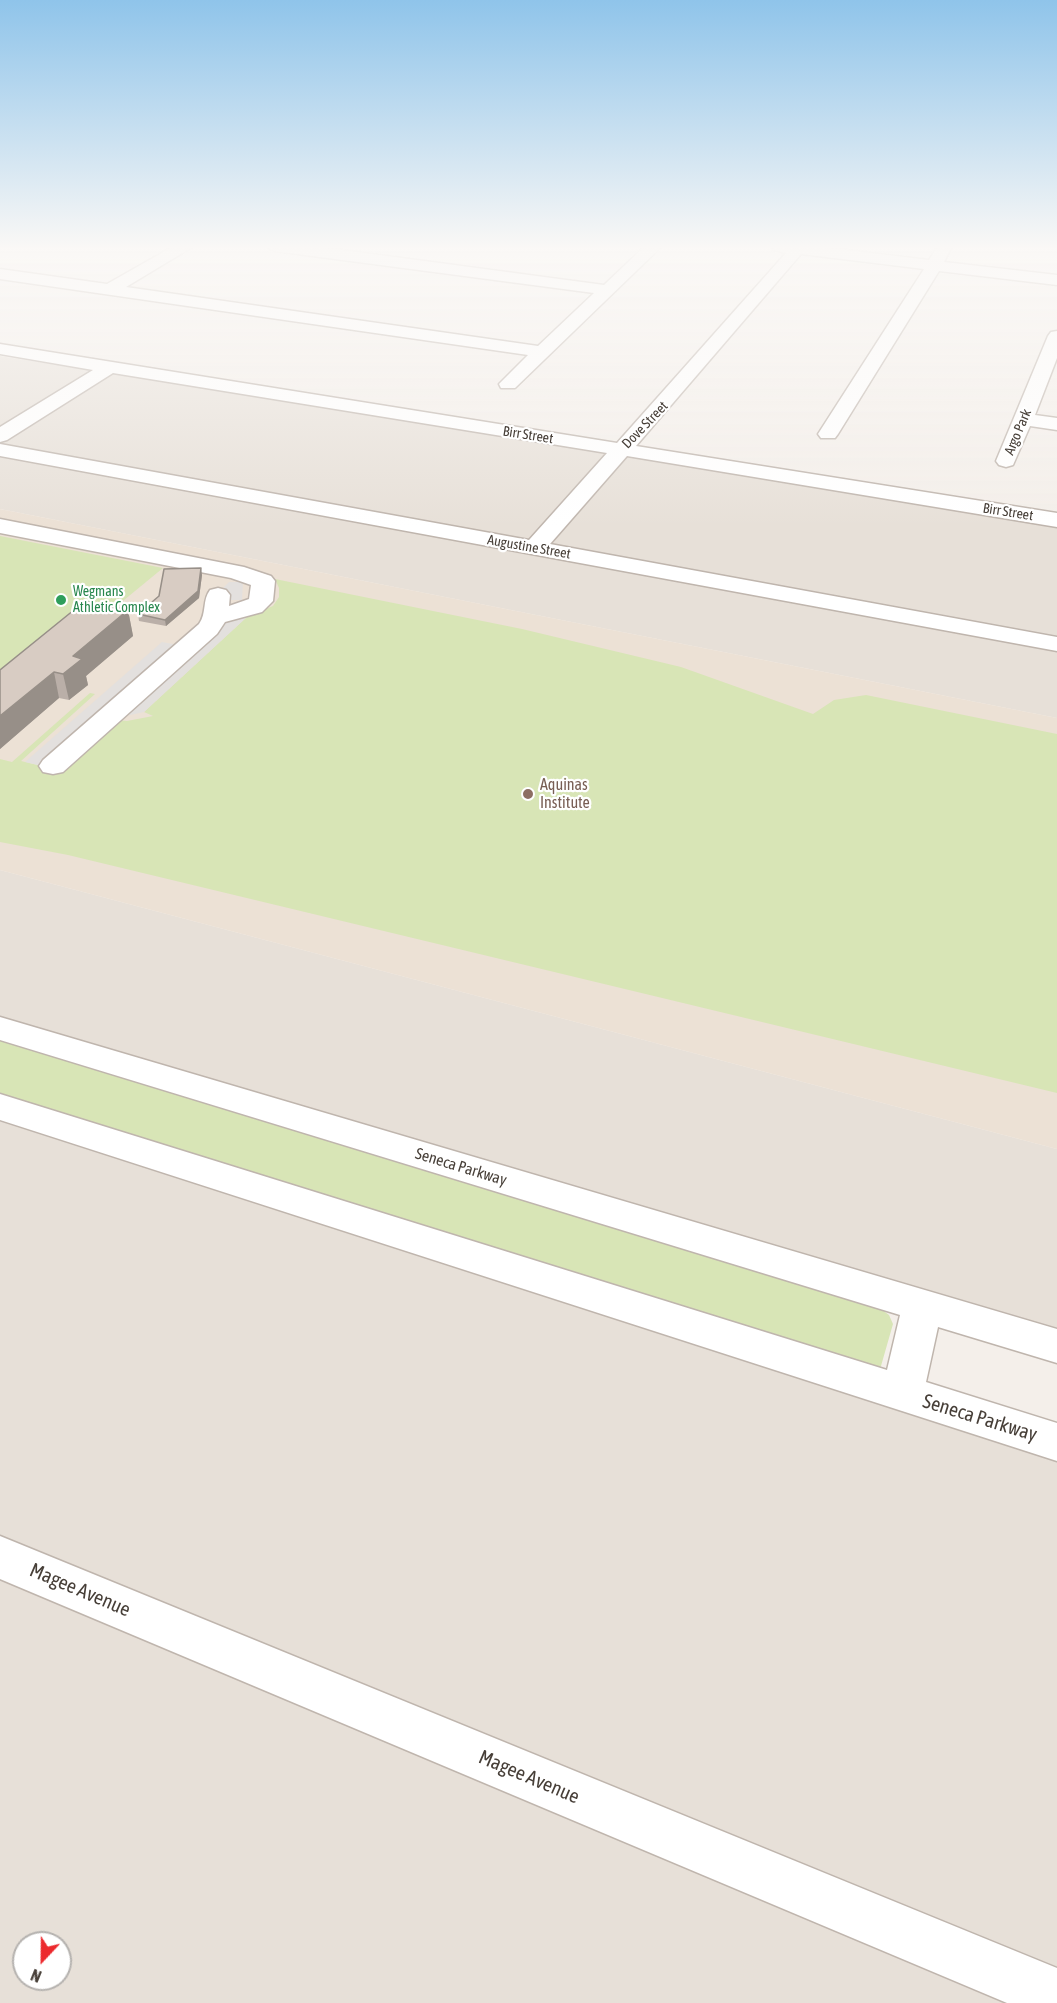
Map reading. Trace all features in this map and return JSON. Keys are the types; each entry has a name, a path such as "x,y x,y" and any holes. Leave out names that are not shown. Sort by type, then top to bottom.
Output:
{"street":[{"path":"456,339 544,352"},
{"path":"508,384 557,339"},
{"name":"Dove Street","path":"534,548 621,450 662,408 721,339"},
{"path":"828,434 887,339"},
{"name":"Argo Park","path":"1006,461 1056,343"},
{"name":"Birr Street","path":"0,349 1057,520"},
{"path":"0,436 110,367"},
{"path":"1024,419 1057,424"},
{"name":"Augustine Street","path":"0,450 1057,644"},
{"path":"0,526 213,567 252,576 263,581 261,601 254,607 217,616"},
{"path":"53,766 208,629 217,616 218,578 213,567"},
{"name":"Seneca Parkway","path":"0,1028 1057,1346"},
{"name":"Seneca Parkway","path":"0,1107 1057,1442"},
{"name":"Seneca Parkway","path":"902,1394 922,1307"},
{"name":"Magee Avenue","path":"0,1557 1057,1996"}],"shaded area":[{"path":"0,356 1057,521 1057,718 0,509"},
{"name":"Aquinas Institute","path":"0,509 1057,718 1057,1149 0,870"},
{"path":"229,582 243,582 242,600 229,600 228,605 248,616 144,712 121,717 63,771 25,762 162,642 178,645 208,615 209,612 203,608"},
{"path":"0,870 1057,1149 1057,1338 0,1019"},
{"path":"0,1118 1057,1460 1057,2003 0,2003"}],"green space":[{"name":"Wegmans Athletic Complex","path":"0,536 163,568 0,702"},
{"name":"Aquinas Institute","path":"275,579 522,629 681,667 813,714 834,700 866,695 1057,734 1057,1093 68,855 0,842 0,759 12,762 90,693 95,694 21,761 63,771 117,720 127,721 153,716 144,712 248,616 273,606 279,597 279,588"},
{"path":"0,1040 881,1309 889,1315 893,1324 881,1366 875,1373 0,1098"}],"building":[{"path":"201,568 198,591 165,620 138,614 159,596 164,569"},
{"path":"85,601 128,610 73,656 82,659 63,674 54,672 0,716 0,670"}],"place":[{"name":"Wegmans Athletic Complex","path":"61,600"},
{"name":"Aquinas Institute","path":"528,794"}]}
